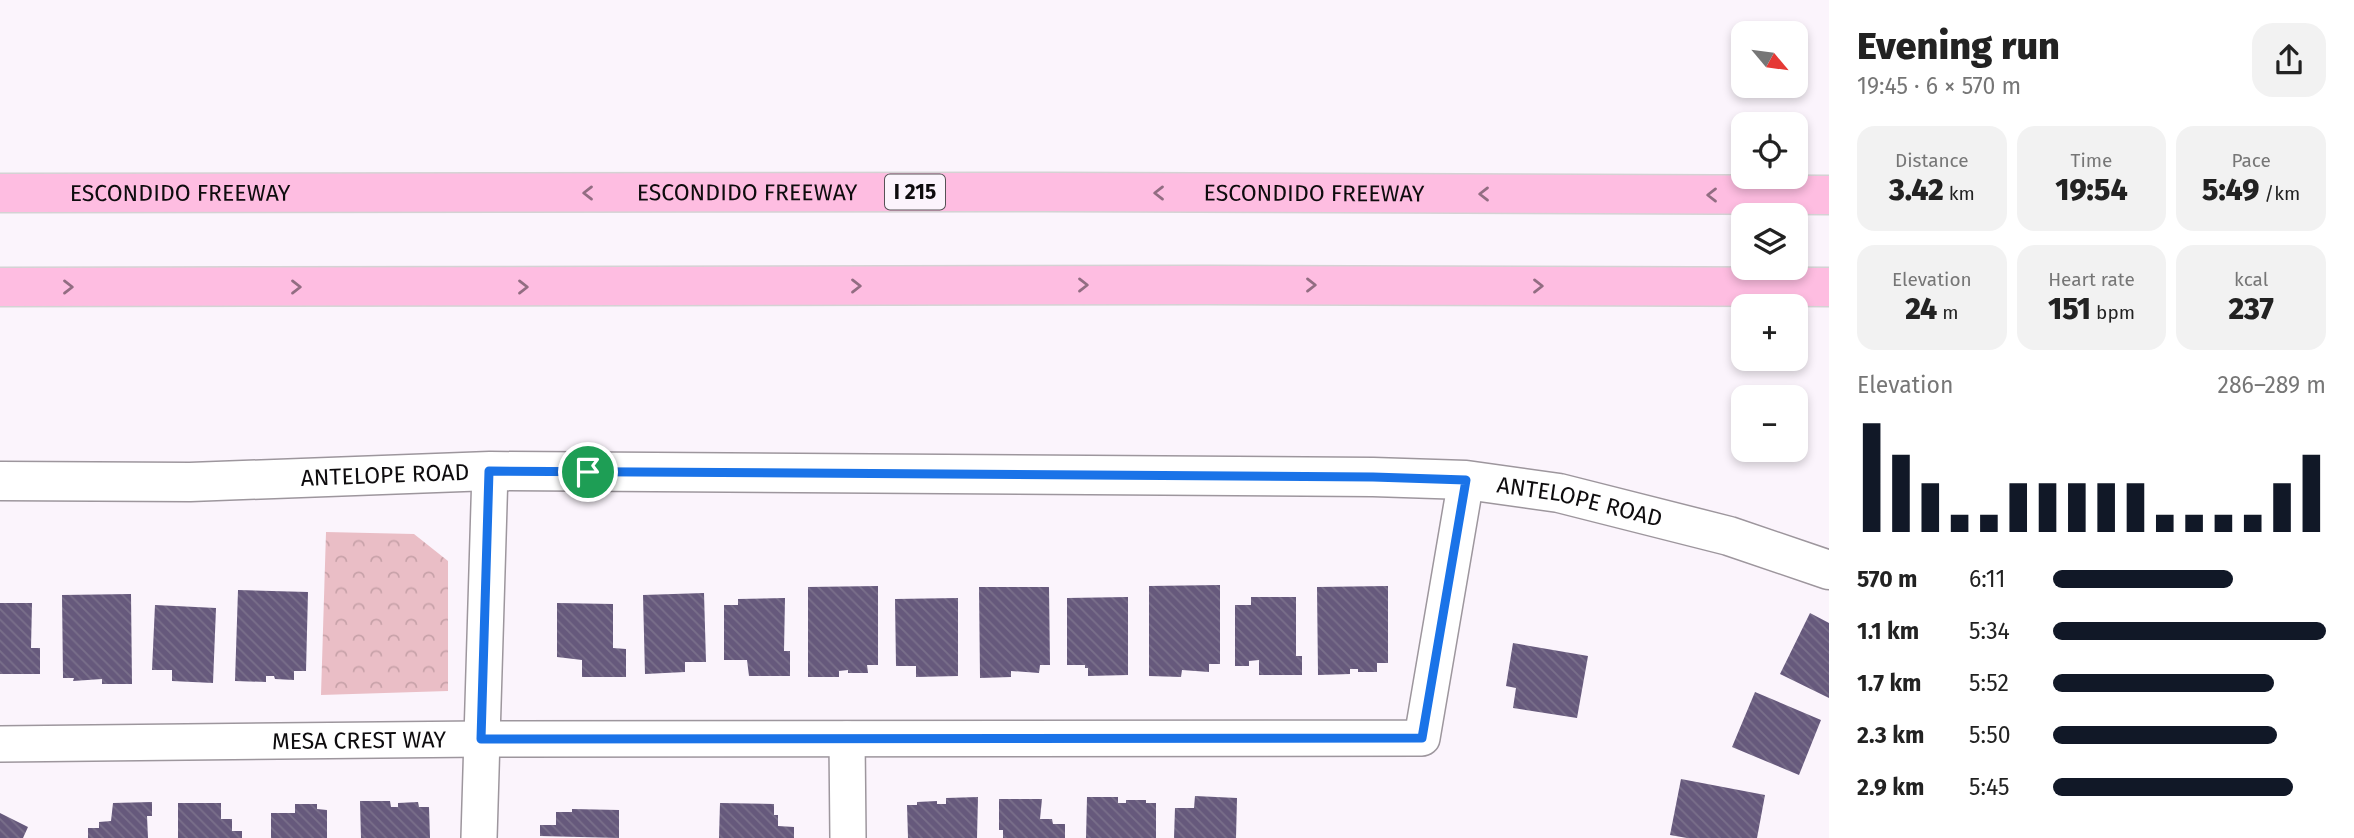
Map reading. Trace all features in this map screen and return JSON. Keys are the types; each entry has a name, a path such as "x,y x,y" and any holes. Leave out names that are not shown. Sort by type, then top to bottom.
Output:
{"highway":[{"name":"ESCONDIDO FREEWAY","path":"0,193 1045,192 1829,195"},
{"path":"0,287 1829,287"}],"street":[{"name":"ANTELOPE ROAD","path":"0,481 190,482 489,471 1373,477 1466,480 1559,493 1729,536 1829,570"},
{"path":"478,838 489,471"},
{"name":"MESA CREST WAY","path":"0,744 481,739 1422,738 1466,480"},
{"path":"847,739 848,838"}],"green space":[{"path":"326,532 414,534 448,561 448,691 321,695"}],"building":[{"path":"1220,585 1220,664 1209,664 1209,672 1182,670 1181,677 1149,676 1149,586"},
{"path":"878,586 878,665 867,665 868,673 848,673 848,670 839,671 839,677 808,677 808,587"},
{"path":"1388,586 1388,663 1377,663 1377,672 1350,669 1350,674 1318,675 1317,587"},
{"path":"979,587 1049,587 1050,665 1040,665 1039,673 1011,671 1011,677 980,678"},
{"path":"238,590 308,592 306,671 294,671 294,680 266,676 266,682 235,681"},
{"path":"704,593 706,662 685,662 685,672 645,674 643,595"},
{"path":"131,594 132,684 102,684 102,679 73,681 74,678 63,678 62,595"},
{"path":"1128,597 1128,675 1088,676 1088,668 1085,668 1085,665 1067,665 1067,598"},
{"path":"1251,597 1296,597 1296,656 1302,656 1302,675 1259,675 1259,660 1249,661 1249,666 1235,666 1235,605 1251,605"},
{"path":"785,598 784,651 790,651 790,676 749,676 747,660 724,660 724,605 738,605 738,599"},
{"path":"958,598 958,676 916,677 916,666 896,666 895,599"},
{"path":"0,603 32,603 31,648 40,648 40,674 0,674"},
{"path":"557,603 613,604 613,648 626,649 626,677 582,677 582,660 557,657"},
{"path":"155,605 216,608 213,683 172,681 172,670 152,670"},
{"path":"1810,613 1829,623 1829,698 1780,674"},
{"path":"1513,643 1588,656 1577,718 1513,708 1516,688 1506,686"},
{"path":"1755,692 1821,720 1799,775 1732,747"},
{"path":"1681,779 1765,795 1757,838 1687,838 1670,835"},
{"path":"1195,796 1237,798 1236,838 1174,838 1175,808 1194,808"},
{"path":"978,797 977,838 908,838 907,805 937,801 937,804 946,804 946,798"},
{"path":"1087,797 1118,797 1118,803 1126,803 1126,800 1146,800 1146,803 1156,803 1156,838 1086,838"},
{"path":"999,799 1042,799 1040,819 1052,819 1053,824 1065,824 1065,838 1003,838 1003,830 999,830"},
{"path":"360,801 390,801 391,807 398,807 398,803 418,802 419,807 429,807 430,838 361,838"},
{"path":"152,802 152,816 147,816 148,838 88,838 88,828 99,828 99,822 111,821 113,803"},
{"path":"178,803 221,803 221,819 232,819 232,831 242,831 242,838 178,838"},
{"path":"720,803 774,804 778,826 794,827 794,838 719,838"},
{"path":"295,804 317,804 317,809 327,810 327,838 271,838 271,813 295,813"},
{"path":"572,809 619,810 619,838 540,836 540,825 556,825 556,812 572,812"},
{"path":"0,813 28,827 23,838 0,838"}],"route":[{"path":"489,471 588,472 1373,477 1466,480 1422,738 481,739 489,471"}]}
